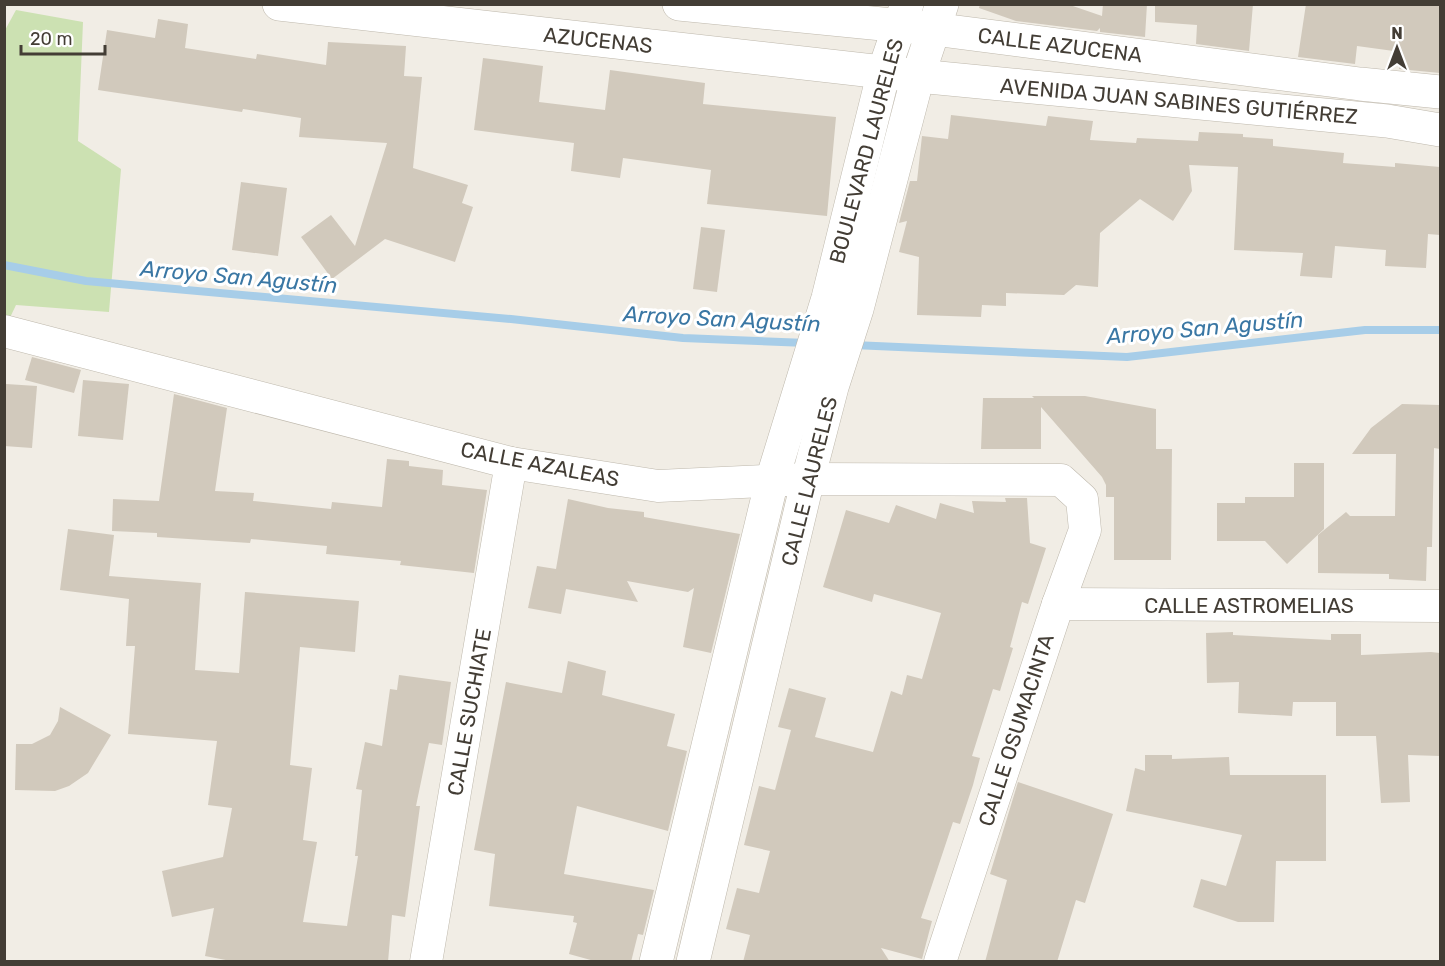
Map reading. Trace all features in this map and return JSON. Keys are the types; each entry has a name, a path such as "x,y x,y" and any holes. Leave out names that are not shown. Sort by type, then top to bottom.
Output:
{"street":[{"name":"AZUCENAS","path":"279,4 918,76"},
{"name":"CALLE AZUCENA","path":"678,4 938,17 1360,84 1440,92"},
{"name":"BOULEVARD LAURELES","path":"843,303 884,71 903,16"},
{"name":"CALLE LAURELES","path":"656,962 772,480 817,386 938,17"},
{"name":"AVENIDA JUAN SABINES GUTIÉRREZ","path":"918,76 1387,121 1440,130"},
{"name":"CALLE AZALEAS","path":"4,331 511,463 658,486 808,479 1062,480 1082,499"},
{"name":"CALLE LAURELES","path":"693,962 808,479 817,386"},
{"name":"CALLE SUCHIATE","path":"426,962 511,463"},
{"name":"CALLE OSUMACINTA","path":"940,962 1058,604 1085,530 1082,499"},
{"name":"CALLE ASTROMELIAS","path":"1058,604 1440,606"}],"green space":[{"path":"16,10 83,22 78,141 121,169 109,312 16,305 5,328 4,32"}],"building":[{"path":"980,4 1067,4 1102,16 1103,4 1147,4 1145,37 1100,32 1100,28 1097,31 1016,21 979,8"},
{"path":"1155,4 1253,4 1249,51 1196,44 1197,25 1155,22"},
{"path":"1306,4 1440,4 1440,73 1399,69 1401,52 1357,46 1355,64 1298,57"},
{"path":"158,19 188,24 185,48 256,59 257,54 326,65 328,42 406,46 404,76 422,77 413,168 468,185 462,203 473,207 455,262 385,239 332,279 301,237 331,215 355,246 387,143 299,137 301,118 243,109 242,112 98,90 107,30 155,38"},
{"path":"483,58 543,66 539,102 605,110 610,70 705,83 703,104 836,117 827,216 707,204 711,170 623,158 620,178 571,171 574,143 474,130"},
{"path":"951,115 1046,126 1048,116 1093,121 1090,140 1136,143 1137,138 1198,141 1199,132 1243,134 1243,137 1273,139 1273,146 1344,153 1343,163 1395,167 1395,163 1440,167 1440,235 1428,234 1426,268 1385,266 1386,250 1335,246 1332,278 1300,276 1303,253 1234,250 1238,167 1189,165 1192,191 1173,221 1140,199 1100,233 1098,287 1076,285 1064,295 1006,293 1006,306 982,305 981,317 917,315 919,257 899,252 907,221 899,223 910,181 917,181 922,136 948,139"},
{"path":"241,182 287,188 278,256 232,250"},
{"path":"701,227 725,230 717,292 693,289"},
{"path":"32,357 81,370 74,393 25,380"},
{"path":"83,380 129,384 123,440 78,436"},
{"path":"6,384 37,386 32,448 4,446"},
{"path":"174,394 227,408 215,491 254,493 253,501 331,509 332,502 382,507 387,459 409,461 409,466 443,470 442,485 487,490 474,573 400,565 401,561 326,554 327,546 251,539 250,543 157,537 157,533 112,531 113,499 159,501"},
{"path":"1032,396 1085,396 1156,409 1156,449 1172,449 1171,560 1114,560 1114,497 1106,497 1106,485 1102,477 1041,407 1041,449 981,449 983,398 1034,398"},
{"path":"1402,404 1440,405 1440,449 1434,448 1432,547 1427,547 1426,581 1389,579 1389,574 1318,573 1318,535 1346,512 1350,516 1395,516 1396,454 1352,454 1371,428"},
{"path":"1294,463 1324,463 1324,529 1287,564 1265,541 1217,541 1217,503 1245,503 1245,497 1294,497"},
{"path":"1005,498 1027,498 1030,543 1046,548 1028,604 1022,602 1010,647 1013,648 1000,691 993,689 972,756 980,758 960,824 953,822 921,918 932,921 922,959 881,948 890,962 743,962 750,935 726,929 737,888 759,893 770,851 744,845 759,786 775,790 791,730 778,727 789,688 826,698 815,737 873,752 891,691 902,695 907,675 922,679 941,613 874,594 872,602 823,587 846,510 889,523 896,505 936,519 940,503 974,513 972,501 1006,502"},
{"path":"568,499 608,508 644,512 644,517 740,534 711,653 683,647 694,588 688,592 627,581 638,602 566,589 561,614 528,608 537,566 556,569"},
{"path":"68,529 114,535 109,576 201,583 195,670 239,673 245,592 359,601 355,652 300,647 290,765 312,768 303,840 317,842 303,922 347,926 358,856 355,856 362,790 356,789 365,742 382,746 390,689 397,690 399,675 451,682 442,745 429,743 416,806 420,806 405,917 392,915 388,962 236,962 205,956 214,908 172,917 162,871 223,857 232,808 208,805 217,741 128,734 135,646 126,646 129,599 60,590"},
{"path":"1233,632 1233,635 1331,640 1331,634 1361,634 1361,655 1440,653 1440,756 1408,755 1410,802 1381,803 1376,736 1336,736 1336,702 1293,702 1292,716 1238,713 1239,682 1207,683 1206,633"},
{"path":"568,661 606,671 602,695 675,714 667,746 687,751 668,831 577,806 564,874 654,890 643,935 638,934 631,962 598,962 569,954 577,923 573,922 574,916 489,906 495,854 474,850 506,682 562,693"},
{"path":"60,707 111,735 88,773 69,786 55,791 15,790 16,744 32,744 50,735 58,721"},
{"path":"1145,755 1172,755 1172,759 1229,757 1230,775 1326,775 1326,861 1276,861 1274,922 1238,922 1193,907 1201,879 1226,886 1242,835 1126,811 1135,768 1145,771"},
{"path":"1018,782 1113,814 1085,903 1076,900 1057,962 985,962 1007,880 990,874"}],"waterway":[{"name":"Arroyo San Agustín","path":"4,265 86,281 511,319 683,338 807,343"},
{"name":"Arroyo San Agustín","path":"853,345 1127,357 1365,330 1440,330"}]}
